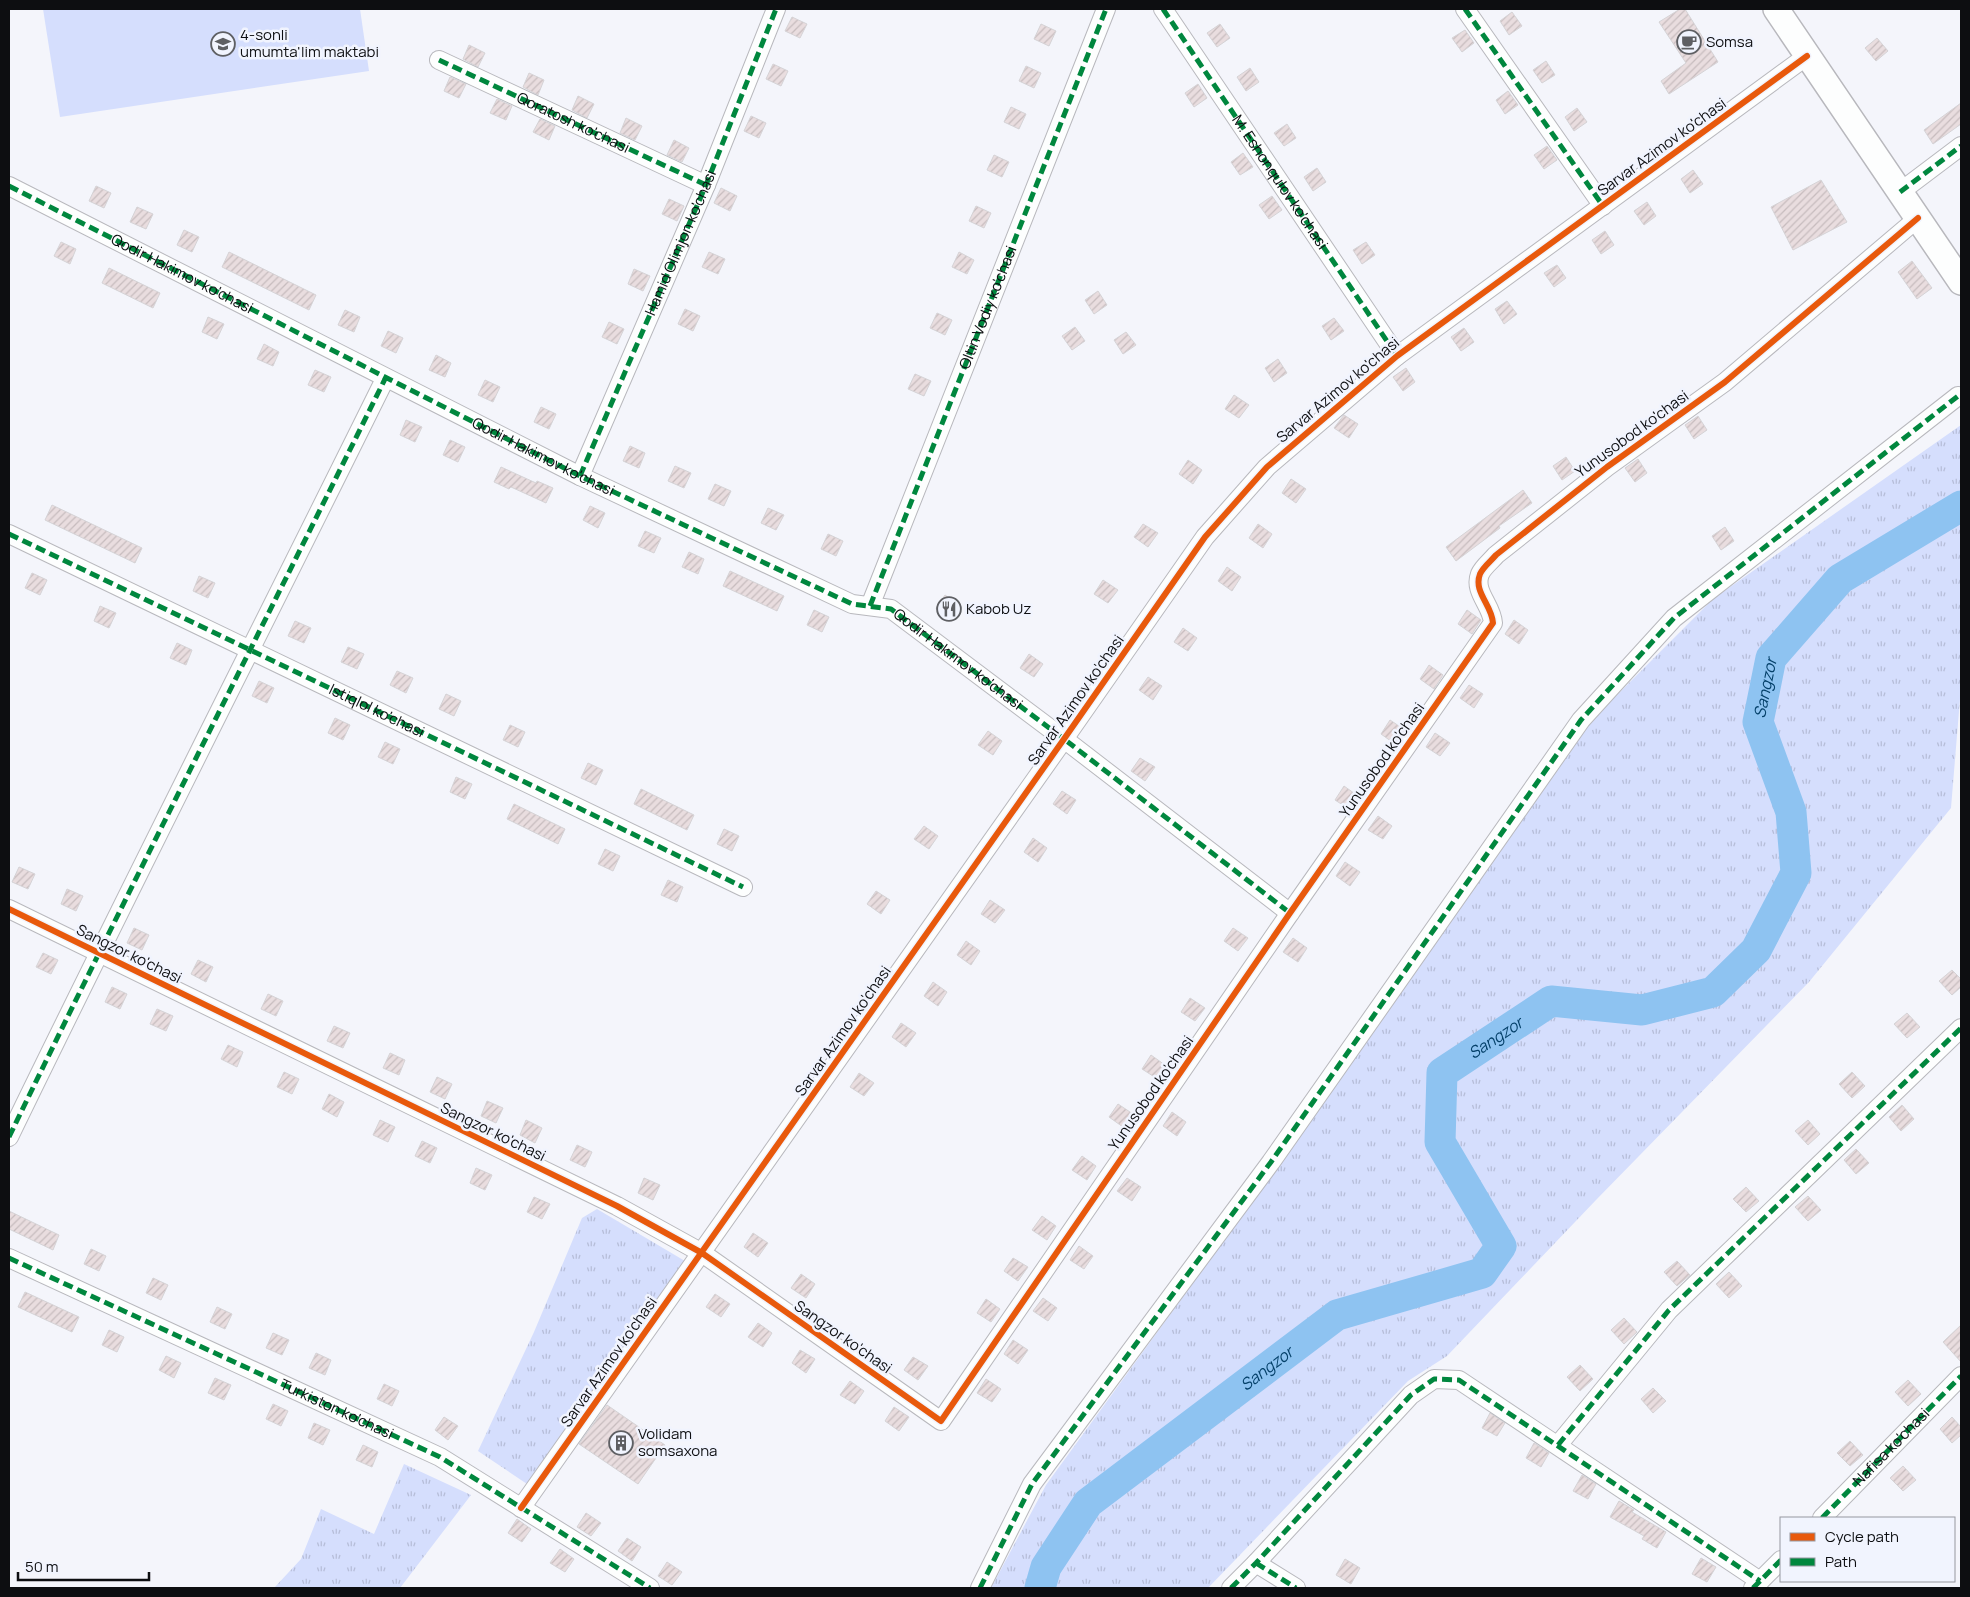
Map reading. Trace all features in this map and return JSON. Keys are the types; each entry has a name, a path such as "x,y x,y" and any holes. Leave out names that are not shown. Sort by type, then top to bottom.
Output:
{"main road":[{"path":"1776,9 1961,282"}],"street":[{"name":"Hamid Olimjon ko'chasi","path":"580,476 706,185 776,9"},
{"name":"Oltin Vodiy ko'chasi","path":"870,606 1106,9"},
{"name":"M. Eshonqulov ko'chasi","path":"1163,9 1397,356"},
{"path":"1465,9 1603,206"},
{"name":"Sarvar Azimov ko'chasi","path":"521,1508 1205,537 1267,467 1397,356 1807,56"},
{"name":"Qoratosh ko'chasi","path":"439,60 706,185"},
{"path":"1900,192 1961,146"},
{"name":"Qodir Hakimov ko'chasi","path":"9,186 385,379 580,476 852,604 892,609 1290,913"},
{"name":"Yunusobod ko'chasi","path":"940,1420 1493,623 1492,615 1478,586 1480,573 1496,555 1607,467 1725,382 1918,218"},
{"path":"9,1137 98,953 385,379"},
{"path":"980,1588 1032,1484 1272,1162 1581,720 1674,618 1958,396"},
{"name":"Istiqlol ko'chasi","path":"9,534 743,887"},
{"name":"Sangzor ko'chasi","path":"9,909 617,1206 702,1253 940,1420"},
{"path":"1558,1445 1669,1310 1961,1028"},
{"name":"Turkiston ko'chasi","path":"9,1258 440,1457 650,1588"},
{"name":"Nafisa ko'chasi","path":"1823,1517 1961,1376"},
{"path":"1231,1588 1411,1395 1434,1379 1459,1380 1558,1445 1757,1585 1780,1561"},
{"path":"1256,1563 1296,1588"}],"green space":[{"name":"4-sonli umumta'lim maktabi","path":"43,9 360,9 369,71 60,117"},
{"path":"1961,425 1961,687 1951,808 1809,982 1447,1356 1408,1381 1208,1588 991,1588 1046,1485 1311,1121 1594,718 1713,599"},
{"path":"597,1209 685,1261 527,1484 478,1451 534,1332 582,1218"},
{"path":"404,1464 471,1495 400,1588 274,1588 301,1559 321,1509 374,1534"}],"building":[{"name":"Somsa","path":"1680,9 1685,9 1718,62 1669,94 1661,81 1686,63 1659,22"},
{"path":"1512,12 1522,26 1509,35 1500,21"},
{"path":"792,17 807,24 800,38 785,31"},
{"path":"1041,24 1056,31 1049,46 1034,39"},
{"path":"1220,24 1230,38 1217,47 1207,33"},
{"path":"1465,30 1474,43 1462,52 1452,38"},
{"path":"1877,38 1888,51 1876,61 1865,48"},
{"path":"469,45 485,53 478,67 463,59"},
{"path":"1546,61 1555,75 1542,83 1533,70"},
{"path":"773,64 788,71 781,86 766,79"},
{"path":"1026,66 1041,73 1034,88 1019,81"},
{"path":"1250,68 1259,82 1246,91 1237,77"},
{"path":"529,73 544,80 538,95 523,87"},
{"path":"450,77 466,84 459,98 444,91"},
{"path":"1198,84 1207,98 1194,107 1185,93"},
{"path":"1508,91 1518,105 1505,114 1496,100"},
{"path":"578,96 594,104 587,118 572,110"},
{"path":"497,99 512,106 506,120 490,113"},
{"path":"1961,103 1961,124 1933,144 1924,130"},
{"path":"1011,107 1026,114 1019,129 1004,122"},
{"path":"1577,108 1587,122 1574,131 1565,117"},
{"path":"751,116 766,123 759,138 744,131"},
{"path":"626,118 642,126 635,140 620,133"},
{"path":"540,119 555,126 549,140 533,132"},
{"path":"1287,124 1296,138 1284,146 1274,133"},
{"path":"674,140 689,148 682,162 667,155"},
{"path":"1547,146 1557,160 1544,169 1534,155"},
{"path":"1243,153 1253,167 1240,175 1231,162"},
{"path":"994,155 1009,162 1002,177 987,170"},
{"path":"1317,168 1326,182 1313,191 1304,177"},
{"path":"1693,170 1703,184 1690,193 1681,179"},
{"path":"1821,180 1847,222 1793,250 1771,207"},
{"path":"96,186 111,193 104,208 89,201"},
{"path":"721,188 737,196 730,211 714,203"},
{"path":"1272,196 1282,210 1269,219 1259,205"},
{"path":"669,199 684,206 677,221 662,214"},
{"path":"1647,202 1656,216 1644,225 1634,211"},
{"path":"976,206 991,213 984,228 969,221"},
{"path":"137,207 153,214 146,229 130,222"},
{"path":"184,230 199,237 192,252 177,245"},
{"path":"1605,231 1614,245 1601,254 1592,240"},
{"path":"61,242 76,249 70,264 54,256"},
{"path":"1366,242 1375,255 1362,264 1353,250"},
{"path":"229,252 316,295 309,310 222,267"},
{"path":"709,252 725,259 718,274 702,267"},
{"path":"959,252 974,260 967,274 952,267"},
{"path":"1912,261 1932,288 1917,299 1898,272"},
{"path":"1557,265 1566,278 1554,287 1544,273"},
{"path":"109,268 160,293 153,308 102,283"},
{"path":"634,269 650,276 643,291 628,284"},
{"path":"1098,291 1107,305 1094,314 1085,300"},
{"path":"1507,301 1517,314 1504,324 1495,309"},
{"path":"685,309 700,316 693,331 678,324"},
{"path":"345,310 360,317 354,332 338,325"},
{"path":"937,313 952,320 945,335 930,328"},
{"path":"208,317 224,324 217,339 202,332"},
{"path":"1334,318 1344,331 1331,340 1322,326"},
{"path":"609,322 624,329 617,344 602,337"},
{"path":"1075,327 1085,341 1072,350 1062,336"},
{"path":"1464,328 1474,342 1461,351 1451,337"},
{"path":"388,331 403,338 396,353 381,346"},
{"path":"1126,332 1136,345 1123,354 1114,340"},
{"path":"264,344 279,352 273,366 257,359"},
{"path":"436,355 451,363 445,377 429,370"},
{"path":"1278,359 1287,373 1274,382 1265,368"},
{"path":"1406,368 1415,382 1403,391 1393,377"},
{"path":"315,370 331,377 324,392 308,385"},
{"path":"915,374 931,381 924,396 908,389"},
{"path":"485,380 500,387 493,402 478,395"},
{"path":"1234,395 1249,405 1239,418 1225,409"},
{"path":"541,407 556,414 549,429 534,422"},
{"path":"1344,415 1358,424 1349,438 1334,428"},
{"path":"1698,416 1707,430 1694,439 1685,425"},
{"path":"406,420 422,427 415,442 400,435"},
{"path":"450,440 465,447 458,462 443,455"},
{"path":"630,446 645,453 639,468 623,461"},
{"path":"1566,457 1575,471 1562,480 1553,466"},
{"path":"1638,459 1647,473 1635,482 1625,468"},
{"path":"1188,460 1202,470 1193,484 1179,474"},
{"path":"675,466 691,473 684,488 668,481"},
{"path":"501,467 536,483 537,481 553,488 546,503 511,487 509,489 494,482"},
{"path":"1291,479 1306,489 1296,503 1282,493"},
{"path":"715,484 731,491 724,506 708,499"},
{"path":"1523,490 1532,503 1499,526 1500,528 1456,561 1446,547"},
{"path":"52,505 142,548 135,563 45,520"},
{"path":"590,506 605,513 598,528 583,520"},
{"path":"768,508 784,515 776,530 761,523"},
{"path":"1143,524 1158,533 1148,547 1134,537"},
{"path":"1258,524 1272,534 1263,548 1249,538"},
{"path":"1725,527 1734,541 1721,550 1712,536"},
{"path":"645,531 661,538 654,553 638,546"},
{"path":"828,534 843,541 836,556 821,549"},
{"path":"689,552 704,559 698,574 682,567"},
{"path":"1227,567 1241,577 1232,591 1218,581"},
{"path":"730,571 784,596 777,611 723,586"},
{"path":"32,573 47,580 40,595 25,588"},
{"path":"199,576 215,583 208,598 193,591"},
{"path":"1103,580 1118,590 1108,603 1094,594"},
{"path":"945,595 959,605 950,619 936,609"},
{"path":"100,606 116,613 109,628 94,621"},
{"path":"814,610 829,617 822,632 807,625"},
{"path":"1467,610 1481,620 1472,634 1458,624"},
{"path":"1514,620 1528,630 1519,644 1505,634"},
{"path":"295,621 311,628 304,643 288,636"},
{"path":"1183,628 1197,638 1188,651 1174,642"},
{"path":"177,643 192,650 186,665 170,658"},
{"path":"348,647 364,654 357,669 341,662"},
{"path":"1029,654 1043,664 1034,677 1020,668"},
{"path":"1429,665 1443,675 1434,689 1420,679"},
{"path":"397,671 413,678 406,693 390,685"},
{"path":"1148,677 1162,686 1153,700 1139,690"},
{"path":"259,681 274,688 267,703 252,696"},
{"path":"1469,685 1483,694 1474,708 1460,698"},
{"path":"446,694 461,701 454,716 439,709"},
{"path":"335,718 350,725 343,740 328,733"},
{"path":"1390,720 1405,730 1395,744 1381,734"},
{"path":"510,725 525,732 518,747 503,740"},
{"path":"988,731 1002,741 993,755 978,745"},
{"path":"1435,733 1450,743 1440,756 1426,747"},
{"path":"385,742 400,749 393,764 378,757"},
{"path":"1140,758 1155,767 1145,781 1131,771"},
{"path":"588,763 603,770 596,785 581,778"},
{"path":"456,777 472,784 465,799 450,792"},
{"path":"1344,786 1358,796 1349,809 1335,800"},
{"path":"641,789 694,815 687,830 634,804"},
{"path":"1062,791 1076,800 1067,814 1053,804"},
{"path":"514,804 565,829 558,844 507,819"},
{"path":"1378,816 1392,826 1383,839 1368,830"},
{"path":"924,826 938,836 929,849 914,839"},
{"path":"724,829 739,836 732,851 717,844"},
{"path":"1033,838 1047,848 1038,862 1024,852"},
{"path":"605,849 620,856 613,871 598,864"},
{"path":"1345,862 1360,872 1350,886 1336,876"},
{"path":"19,867 35,874 28,889 12,882"},
{"path":"668,880 683,887 677,902 661,895"},
{"path":"67,889 83,896 76,911 61,904"},
{"path":"876,891 890,900 881,914 867,904"},
{"path":"990,900 1005,910 995,923 981,914"},
{"path":"134,928 149,935 142,950 127,943"},
{"path":"1233,928 1248,938 1238,951 1224,941"},
{"path":"1293,938 1307,948 1298,962 1283,952"},
{"path":"966,941 980,951 971,965 957,955"},
{"path":"43,953 58,960 51,974 36,967"},
{"path":"198,960 213,967 206,982 191,974"},
{"path":"1952,970 1961,979 1961,987 1952,995 1939,981"},
{"path":"933,982 947,992 938,1006 924,996"},
{"path":"112,987 127,994 120,1009 105,1002"},
{"path":"268,994 283,1001 276,1016 261,1009"},
{"path":"1190,998 1205,1008 1195,1021 1181,1012"},
{"path":"157,1009 173,1016 166,1031 150,1024"},
{"path":"1907,1013 1920,1027 1907,1038 1894,1024"},
{"path":"901,1023 916,1033 906,1047 892,1037"},
{"path":"334,1026 350,1033 343,1048 327,1041"},
{"path":"228,1045 243,1052 237,1067 221,1059"},
{"path":"390,1053 405,1060 399,1075 383,1068"},
{"path":"1151,1055 1165,1065 1156,1078 1142,1069"},
{"path":"284,1072 299,1079 292,1094 277,1087"},
{"path":"1852,1072 1865,1086 1852,1098 1839,1084"},
{"path":"859,1073 874,1083 864,1096 850,1087"},
{"path":"437,1077 452,1084 445,1099 430,1092"},
{"path":"329,1094 344,1102 337,1117 322,1109"},
{"path":"487,1101 503,1108 496,1123 481,1116"},
{"path":"1118,1104 1133,1114 1123,1127 1109,1117"},
{"path":"1902,1105 1914,1119 1901,1131 1889,1117"},
{"path":"1172,1112 1186,1122 1177,1136 1163,1126"},
{"path":"380,1120 395,1127 388,1142 373,1135"},
{"path":"526,1120 542,1128 535,1143 520,1135"},
{"path":"1808,1120 1820,1134 1808,1145 1795,1131"},
{"path":"422,1141 437,1148 430,1163 415,1156"},
{"path":"577,1145 592,1152 585,1167 570,1160"},
{"path":"1856,1149 1869,1163 1856,1174 1844,1160"},
{"path":"1082,1156 1096,1166 1087,1180 1072,1170"},
{"path":"476,1168 492,1175 485,1190 470,1183"},
{"path":"644,1178 660,1185 653,1200 638,1193"},
{"path":"1127,1178 1141,1187 1132,1201 1117,1191"},
{"path":"1746,1187 1759,1201 1746,1212 1733,1199"},
{"path":"1808,1196 1821,1210 1808,1221 1795,1207"},
{"path":"534,1197 550,1204 542,1219 527,1212"},
{"path":"9,1211 59,1235 53,1250 9,1229"},
{"path":"1042,1216 1056,1226 1047,1240 1032,1230"},
{"path":"753,1233 768,1243 758,1257 744,1247"},
{"path":"1079,1246 1093,1256 1084,1269 1070,1260"},
{"path":"91,1249 106,1256 99,1271 84,1264"},
{"path":"1013,1258 1028,1267 1018,1281 1004,1271"},
{"path":"1677,1261 1690,1275 1677,1286 1664,1272"},
{"path":"1729,1272 1742,1286 1729,1298 1716,1284"},
{"path":"801,1274 815,1284 806,1298 791,1288"},
{"path":"153,1278 168,1285 161,1300 146,1293"},
{"path":"25,1292 79,1317 72,1332 18,1307"},
{"path":"715,1294 730,1304 721,1317 706,1307"},
{"path":"1043,1298 1057,1308 1048,1321 1033,1311"},
{"path":"986,1299 1000,1309 991,1322 977,1313"},
{"path":"217,1307 232,1314 225,1329 210,1322"},
{"path":"1624,1318 1637,1332 1624,1344 1611,1330"},
{"path":"758,1323 772,1333 763,1347 748,1337"},
{"path":"1961,1325 1961,1362 1943,1342"},
{"path":"109,1330 124,1337 117,1352 102,1345"},
{"path":"273,1333 289,1340 282,1355 266,1348"},
{"path":"1013,1340 1028,1350 1018,1364 1004,1354"},
{"path":"800,1350 815,1359 806,1373 792,1363"},
{"path":"316,1353 331,1360 325,1375 309,1368"},
{"path":"166,1356 181,1363 174,1378 159,1370"},
{"path":"913,1357 928,1366 918,1380 904,1370"},
{"path":"1580,1365 1593,1379 1580,1391 1567,1377"},
{"path":"215,1378 231,1385 224,1400 208,1393"},
{"path":"986,1379 1001,1389 992,1402 977,1393"},
{"path":"1908,1380 1921,1394 1908,1406 1895,1392"},
{"path":"850,1381 864,1391 855,1404 840,1395"},
{"path":"384,1384 399,1391 392,1406 377,1399"},
{"path":"1653,1388 1666,1401 1653,1413 1641,1399"},
{"path":"273,1404 288,1411 281,1426 266,1419"},
{"name":"Volidam somsaxona","path":"607,1405 665,1445 638,1484 579,1444"},
{"path":"894,1407 909,1417 899,1431 885,1421"},
{"path":"1490,1413 1505,1423 1497,1436 1482,1428"},
{"path":"444,1417 458,1426 448,1440 435,1430"},
{"path":"1952,1417 1961,1427 1961,1435 1952,1443 1940,1429"},
{"path":"314,1423 330,1430 323,1445 308,1438"},
{"path":"1850,1441 1863,1455 1850,1466 1837,1453"},
{"path":"1534,1443 1549,1453 1541,1467 1526,1458"},
{"path":"363,1445 378,1452 372,1467 356,1460"},
{"path":"1903,1466 1916,1480 1903,1491 1890,1478"},
{"path":"1582,1475 1596,1484 1588,1499 1573,1491"},
{"path":"1619,1501 1634,1510 1632,1512 1666,1532 1657,1548 1642,1539 1644,1536 1610,1517"},
{"path":"586,1513 601,1523 591,1536 577,1527"},
{"path":"517,1519 531,1529 522,1542 508,1533"},
{"path":"627,1538 641,1547 632,1561 618,1551"},
{"path":"560,1549 574,1559 565,1572 550,1563"},
{"path":"1701,1558 1716,1567 1707,1582 1692,1574"},
{"path":"1345,1559 1360,1568 1351,1584 1336,1575"},
{"path":"667,1562 682,1572 672,1585 658,1576"}],"waterway":[{"name":"Sangzor","path":"1040,1588 1046,1567 1088,1503 1337,1315 1482,1273 1501,1246 1440,1142 1442,1073 1551,1001 1642,1010 1713,992 1756,950 1796,873 1791,812 1758,722 1771,658 1840,579 1961,506"}],"marked path":[{"path":"580,476 706,185 776,9"},
{"path":"870,606 1106,9"},
{"path":"1163,9 1397,356"},
{"path":"1465,9 1603,206"},
{"path":"439,60 706,185"},
{"path":"1900,192 1961,146"},
{"path":"9,186 580,476 852,604 891,609 1290,913"},
{"path":"9,1137 385,379"},
{"path":"980,1588 1032,1484 1271,1162 1581,720 1674,618 1958,396"},
{"path":"9,534 743,887"},
{"path":"1558,1445 1669,1310 1961,1028"},
{"path":"9,1258 440,1457 650,1588"},
{"path":"1823,1517 1961,1376"},
{"path":"1231,1588 1411,1395 1434,1379 1459,1380 1760,1581"},
{"path":"1753,1588 1780,1561"},
{"path":"1256,1563 1296,1588"}],"cycle path":[{"path":"521,1508 1205,537 1267,467 1397,356 1807,56"},
{"path":"9,909 617,1206 702,1253 941,1421 1290,913 1493,623 1490,610 1479,587 1480,574 1483,569 1496,555 1607,467 1725,382 1918,218"}],"place":[{"name":"Somsa","path":"1689,42"},
{"name":"4-sonli umumta'lim maktabi","path":"223,44"},
{"name":"Kabob Uz","path":"949,609"},
{"name":"Volidam somsaxona","path":"621,1443"}]}
